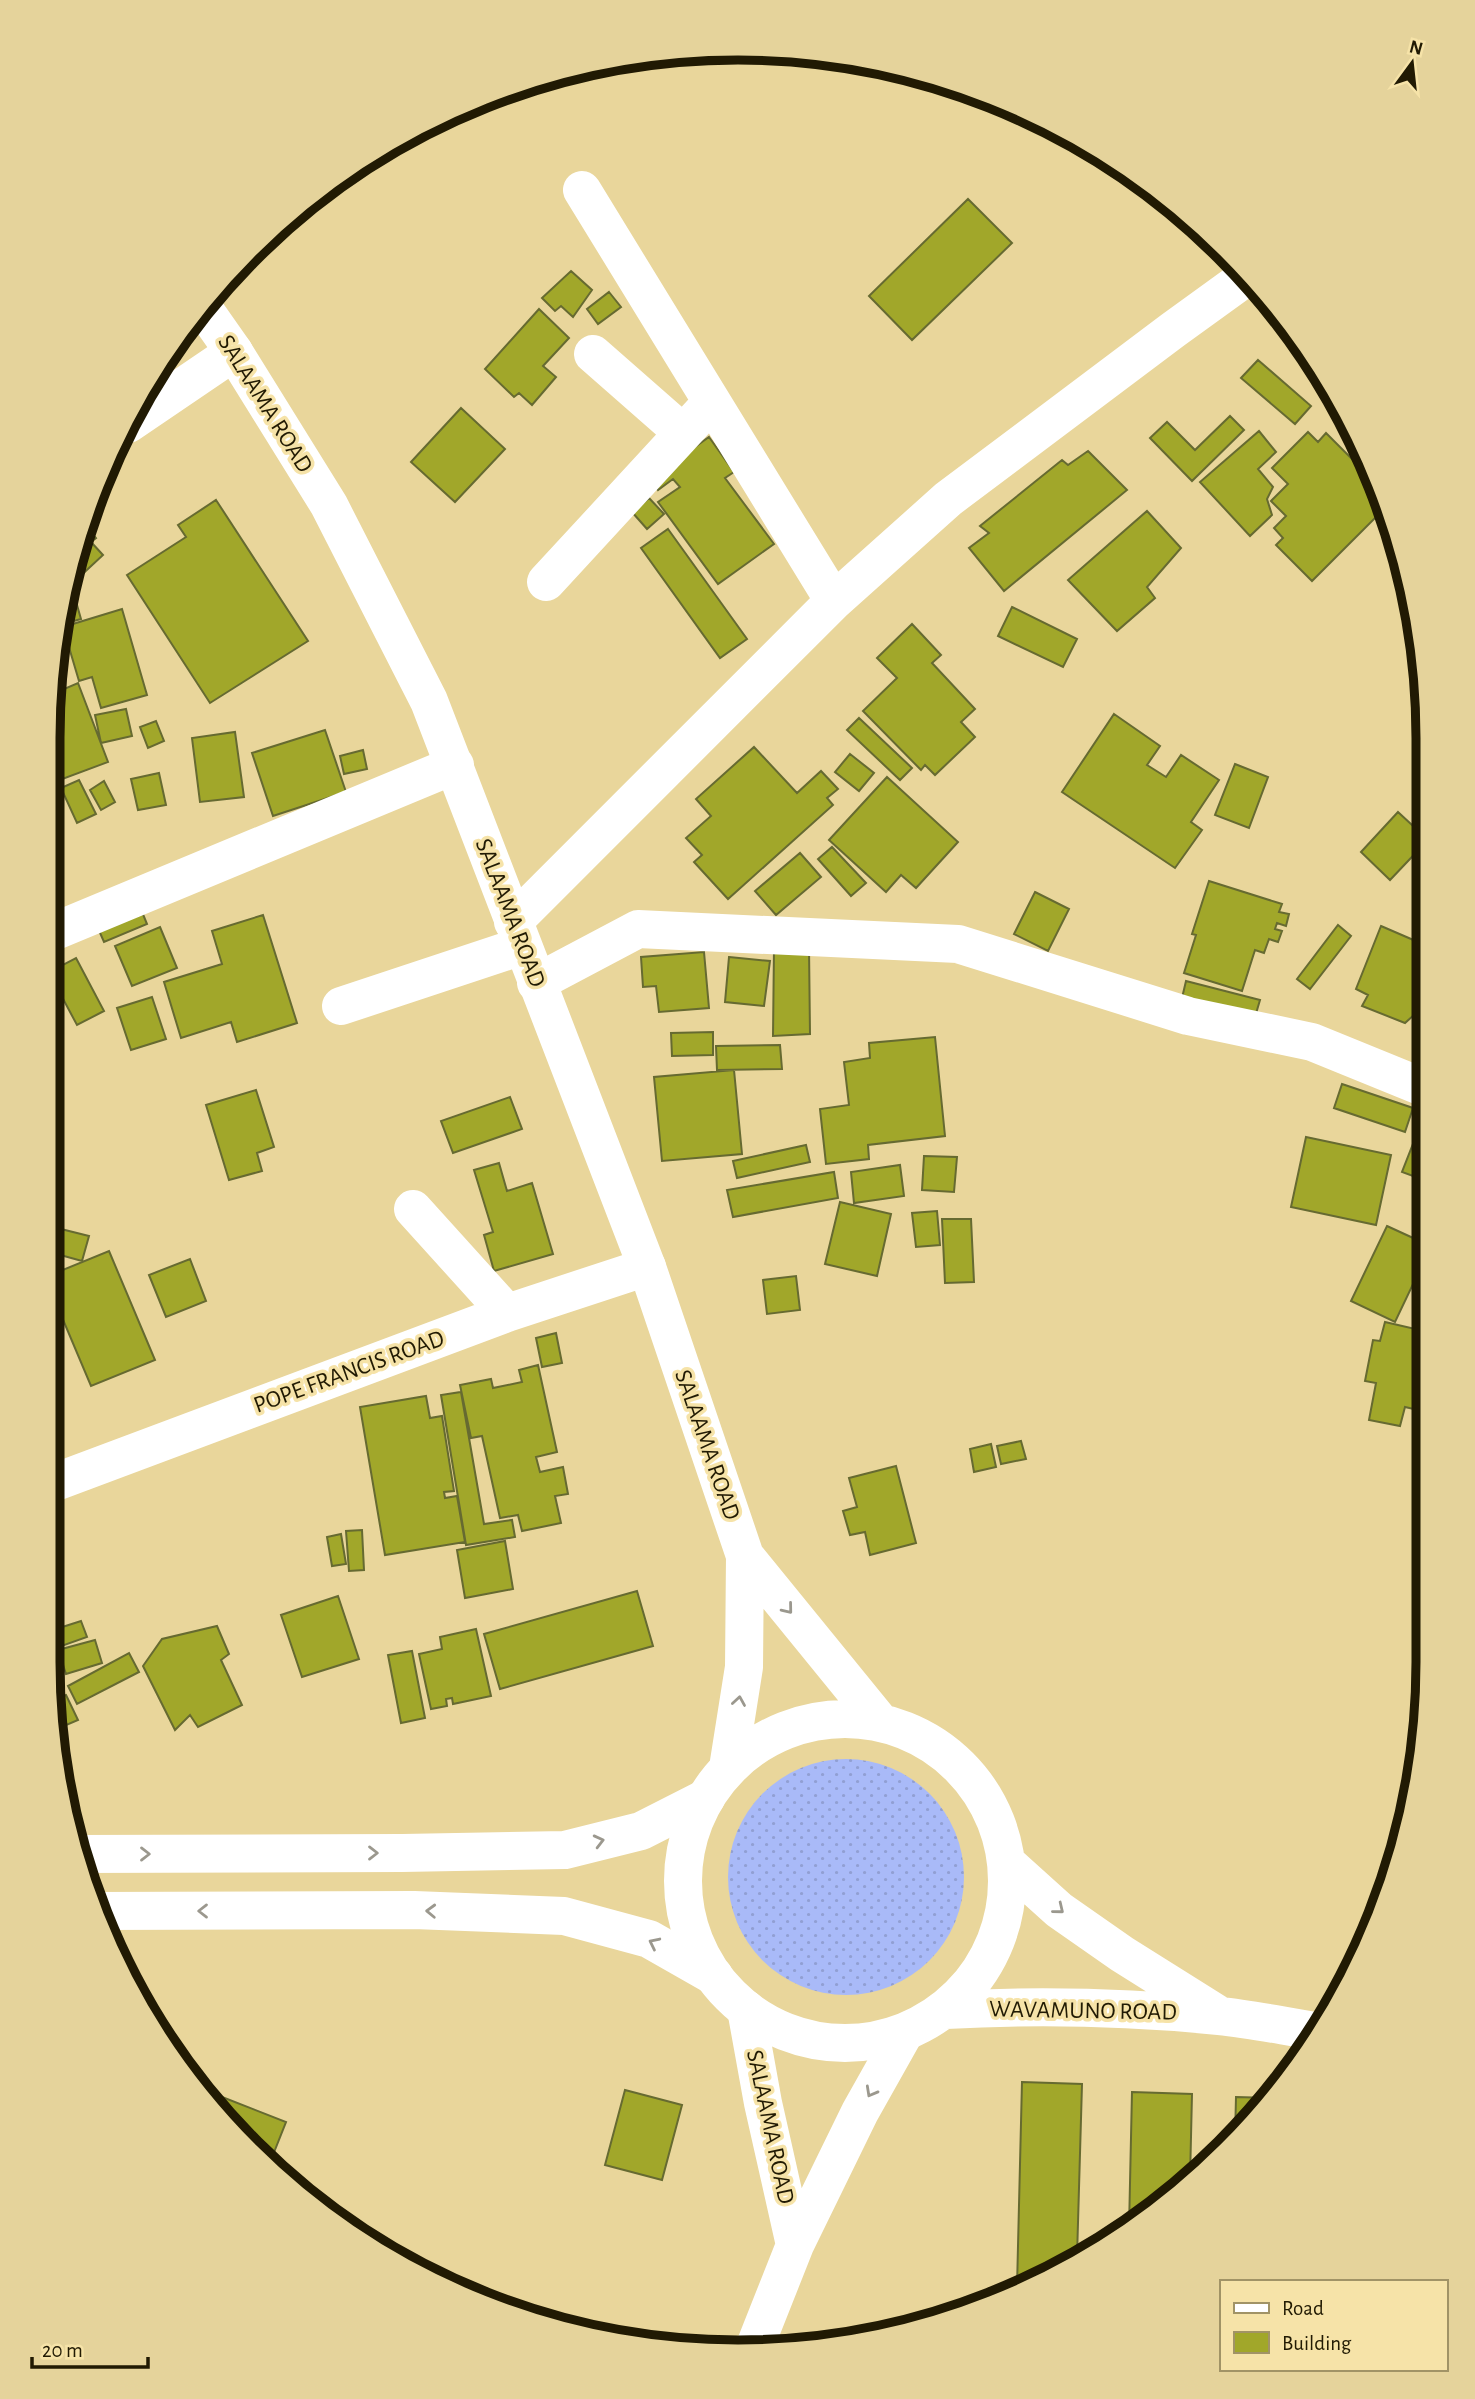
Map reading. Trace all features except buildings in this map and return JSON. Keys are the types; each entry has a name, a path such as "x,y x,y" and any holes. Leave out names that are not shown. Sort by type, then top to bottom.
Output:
{"main road":[{"path":"582,190 834,601"},
{"path":"341,1006 517,934 834,601 948,499 1239,282"},
{"name":"SALAAMA ROAD","path":"208,315 329,505 429,701 647,1267 745,1556 744,1667 717,1783"},
{"path":"141,415 234,352"},
{"path":"593,354 683,433"},
{"path":"546,582 712,402"},
{"path":"60,929 454,765"},
{"path":"536,983 638,929 958,944 1188,1016 1312,1042 1416,1084"},
{"path":"413,1209 507,1313"},
{"name":"POPE FRANCIS ROAD","path":"60,1480 507,1313 647,1267"},
{"name":"SALAAMA ROAD","path":"745,1556 881,1723"},
{"path":"88,1854 565,1850 641,1831 717,1783 753,1747 793,1728 814,1722 848,1719 881,1723 928,1741 967,1773 995,1815 1007,1864 1007,1906 996,1945 974,1981 945,2010 926,2023 905,2032 864,2042 822,2042 782,2030 746,2010 713,1976 649,1939 564,1916 414,1910 107,1911"},
{"path":"713,1976 692,1934 683,1888 687,1841 717,1783"},
{"name":"WAVAMUNO ROAD","path":"1007,1864 1059,1910 1122,1954 1221,2016"},
{"name":"WAVAMUNO ROAD","path":"945,2010 1005,2007 1098,2009 1221,2016 1306,2030"},
{"name":"SALAAMA ROAD","path":"746,2010 763,2103 795,2245"},
{"name":"SALAAMA ROAD","path":"758,2339 795,2245 860,2112 905,2032"}],"shaded area":[{"path":"834,1759 858,1759 902,1773 930,1793 955,1832 962,1854 962,1900 955,1922 930,1961 902,1981 880,1990 858,1995 834,1995 790,1981 762,1961 742,1933 733,1911 728,1889 728,1865 742,1821 762,1793 790,1773 812,1764"}]}
